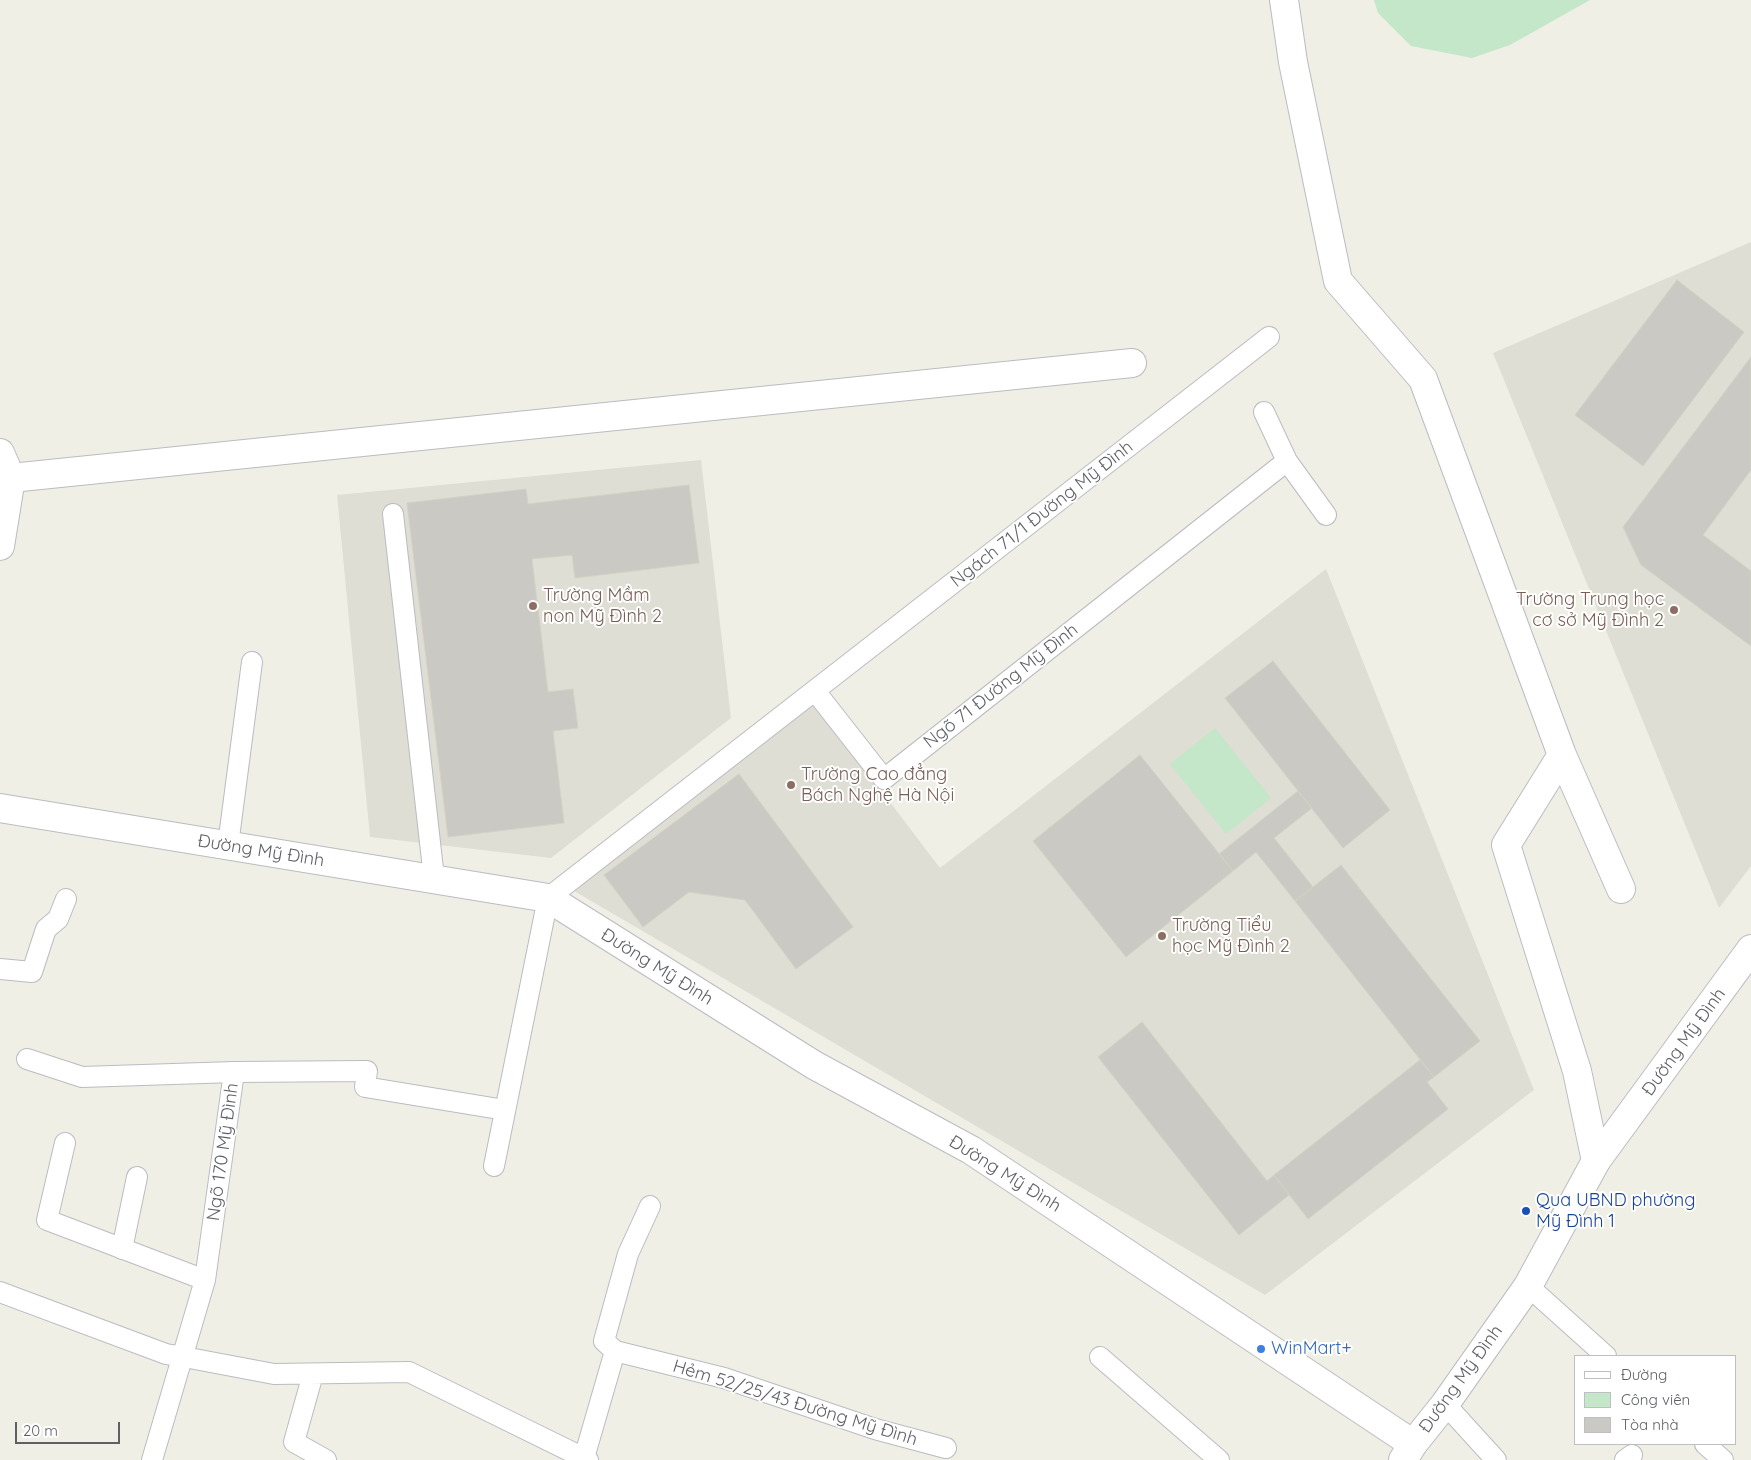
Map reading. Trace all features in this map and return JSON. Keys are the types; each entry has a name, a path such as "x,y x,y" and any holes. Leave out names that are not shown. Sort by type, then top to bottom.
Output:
{"street":[{"path":"1284,0 1292,62 1338,280 1423,379 1562,755 1621,889"},
{"path":"5,481 1132,363"},
{"path":"0,453 5,481 0,546"},
{"path":"1562,755 1506,845 1577,1071 1596,1161"},
{"name":"Đường Mỹ Đình","path":"0,808 548,898 814,1065 971,1150 1408,1452 1445,1404 1528,1286 1596,1161 1751,949"}],"lane":[{"name":"Ngách 71/1 Đường Mỹ Đình","path":"815,691 1269,337"},
{"path":"1264,412 1287,461 1326,515"},
{"name":"Ngõ 71 Đường Mỹ Đình","path":"815,691 884,779 1287,461"},
{"path":"393,514 434,878"},
{"path":"228,846 252,662"},
{"path":"494,1166 548,898 815,691"},
{"path":"0,969 32,972 46,929 58,918 66,898"},
{"path":"27,1059 82,1078 234,1072"},
{"name":"Ngõ 170 Mỹ Đình","path":"152,1460 184,1358 205,1280 234,1072 367,1071 365,1087 505,1110"},
{"path":"65,1143 47,1220 205,1280"},
{"path":"122,1249 136,1176"},
{"path":"0,1292 166,1354 184,1358 274,1374 409,1372 586,1459 615,1351 604,1341 628,1254 650,1206"},
{"path":"1528,1286 1605,1355"},
{"name":"Hẻm 52/25/43 Đường Mỹ Đình","path":"615,1351 724,1378 874,1429 946,1448"},
{"path":"1100,1357 1219,1460"},
{"path":"313,1374 294,1442 326,1460"},
{"path":"1445,1404 1496,1460"},
{"path":"1706,1445 1723,1460"}],"shaded area":[{"name":"Trường Trung học cơ sở Mỹ Đình 2","path":"1751,242 1751,866 1719,908 1493,353"},
{"name":"Trường Mầm non Mỹ Đình 2","path":"701,460 731,718 551,858 370,837 337,495"},
{"name":"Trường Tiểu học Mỹ Đình 2","path":"1326,569 1534,1090 1265,1295 569,888 814,702 940,868"}],"green space":[{"path":"1374,0 1590,0 1510,45 1472,58 1411,46 1378,13"},
{"path":"1215,728 1271,798 1226,834 1170,764"}],"building":[{"path":"1677,280 1744,332 1643,466 1575,415"},
{"path":"1751,357 1751,470 1703,535 1751,571 1751,646 1641,565 1623,527"},
{"path":"689,485 699,563 575,578 572,555 532,559 548,692 573,689 578,728 553,731 564,823 448,837 407,503 526,489 528,504"},
{"path":"1273,661 1390,810 1343,848 1225,698"},
{"path":"1140,755 1233,871 1126,957 1033,841"},
{"path":"739,774 853,927 796,969 745,900 689,892 643,927 604,875"},
{"path":"1298,791 1312,808 1274,838 1313,887 1295,901 1256,852 1233,871 1219,854"},
{"path":"1341,865 1480,1041 1434,1077 1295,901"},
{"path":"1142,1022 1267,1181 1274,1175 1289,1195 1239,1235 1098,1057"},
{"path":"1420,1060 1434,1077 1427,1082 1448,1109 1308,1219 1274,1175"}],"place":[{"name":"Trường Mầm non Mỹ Đình 2","path":"533,606"},
{"name":"Trường Trung học cơ sở Mỹ Đình 2","path":"1674,610"},
{"name":"Trường Cao đẳng Bách Nghệ Hà Nội","path":"791,785"},
{"name":"Trường Tiểu học Mỹ Đình 2","path":"1162,936"},
{"name":"Qua UBND phường Mỹ Đình 1","path":"1526,1211"},
{"name":"WinMart+","path":"1261,1349"}]}
